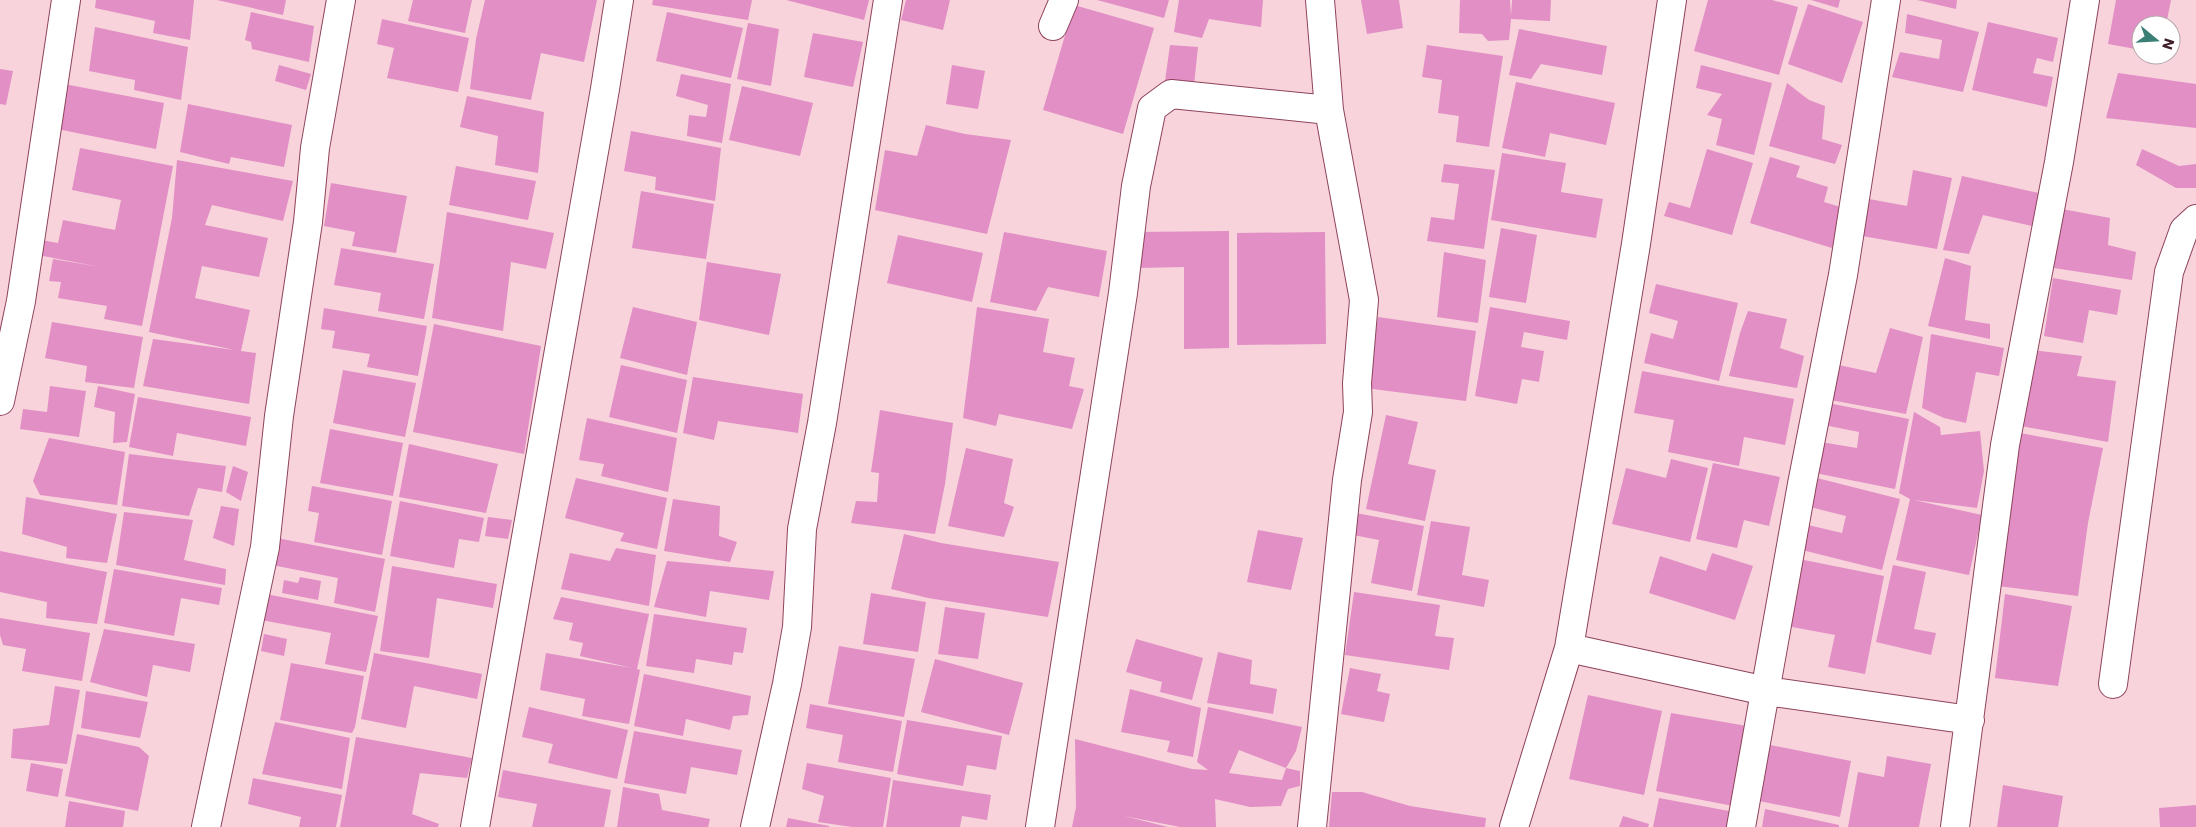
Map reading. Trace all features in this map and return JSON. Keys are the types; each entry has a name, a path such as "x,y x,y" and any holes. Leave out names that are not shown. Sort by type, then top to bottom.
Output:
{"street":[{"path":"0,401 21,301 66,0"},
{"path":"206,827 265,547 279,416 308,222 315,148 341,0"},
{"path":"475,827 605,90 619,0"},
{"path":"755,827 798,627 802,529 822,423 888,0"},
{"path":"1053,26 1064,0"},
{"path":"1312,827 1347,480 1358,412 1357,383 1364,300 1329,110 1320,0"},
{"path":"1514,827 1568,648 1636,244 1672,0"},
{"path":"1741,827 1802,484 1843,275 1886,0"},
{"path":"1955,827 2005,445 2059,162 2085,0"},
{"path":"1040,827 1123,292 1136,186 1152,108 1172,94 1329,110"},
{"path":"2113,684 2168,272 2184,230 2196,219"},
{"path":"1568,648 1766,691 1970,720"}],"building":[{"path":"96,0 194,0 190,40 153,33 155,21 95,8"},
{"path":"217,0 286,0 283,15"},
{"path":"413,0 472,0 465,33 408,21"},
{"path":"485,0 597,0 584,62 541,53 531,100 470,89 476,39"},
{"path":"653,0 752,0 748,20 652,5"},
{"path":"786,0 869,0 864,20"},
{"path":"906,0 950,0 943,30 901,20"},
{"path":"1097,0 1169,0 1164,18"},
{"path":"1179,0 1263,0 1261,27 1209,19 1202,38 1174,32"},
{"path":"1361,0 1399,0 1403,28 1367,34"},
{"path":"1460,0 1510,0 1511,16 1512,0 1551,0 1550,21 1511,19 1509,40 1488,41 1482,34 1459,33"},
{"path":"1708,0 1772,0 1798,7 1779,75 1694,51"},
{"path":"1811,0 1840,0 1838,8"},
{"path":"1917,0 1957,0 1956,9"},
{"path":"2116,0 2171,0 2168,15 2131,15 2131,48 2108,44"},
{"path":"1808,4 1863,22 1842,83 1788,64"},
{"path":"1074,5 1154,28 1123,134 1043,110"},
{"path":"251,12 314,26 309,62 252,49 251,42 245,40"},
{"path":"667,12 743,28 731,78 656,61"},
{"path":"1907,14 1979,32 1963,92 1892,77 1900,52 1939,59 1942,40 1905,33"},
{"path":"382,19 469,38 458,92 387,78 394,48 377,44"},
{"path":"1988,22 2058,38 2053,62 2037,58 2033,73 2053,77 2047,107 1972,90"},
{"path":"748,23 779,29 771,86 737,79"},
{"path":"95,27 188,47 181,100 134,90 135,80 89,71"},
{"path":"1519,29 1607,46 1602,75 1541,64 1531,79 1509,75"},
{"path":"813,33 863,42 853,87 804,77"},
{"path":"1170,45 1198,47 1194,85 1165,81"},
{"path":"1427,45 1503,56 1489,147 1456,142 1459,116 1438,113 1442,80 1422,77"},
{"path":"279,65 311,74 306,90 275,81"},
{"path":"952,65 985,71 978,109 946,104"},
{"path":"1701,65 1772,83 1754,155 1716,145 1722,119 1707,115 1722,94 1696,88"},
{"path":"0,69 13,71 6,105 0,104"},
{"path":"2118,73 2196,84 2196,128 2106,118"},
{"path":"681,74 731,84 722,143 687,136 689,115 706,117 708,105 676,96"},
{"path":"1516,82 1615,103 1606,145 1550,133 1545,157 1502,148"},
{"path":"1787,83 1809,100 1825,106 1822,139 1842,145 1835,164 1769,146"},
{"path":"64,84 164,103 156,149 57,129"},
{"path":"742,86 813,103 800,156 729,140"},
{"path":"467,96 544,112 538,173 495,165 498,136 460,127"},
{"path":"188,104 292,125 284,167 231,157 229,164 180,152"},
{"path":"926,125 965,134 1011,140 987,234 875,210 885,150 917,156"},
{"path":"631,131 721,148 715,201 655,190 656,177 624,171"},
{"path":"80,148 173,166 142,326 104,319 107,306 58,298 61,282 49,281 53,259 100,267 38,255 41,240 58,243 63,220 115,230 121,200 72,190"},
{"path":"1707,149 1753,163 1732,235 1664,216 1669,202 1690,208"},
{"path":"2142,149 2179,166 2196,164 2196,188 2176,188 2136,165"},
{"path":"1502,153 1566,163 1561,192 1603,199 1596,238 1491,220"},
{"path":"1770,157 1800,166 1796,177 1828,187 1824,202 1844,208 1832,248 1750,223"},
{"path":"177,160 293,181 283,221 212,205 205,225 268,238 259,277 202,266 195,298 250,310 241,351 256,353 249,404 143,386 153,339 235,350 149,332 172,218"},
{"path":"1444,164 1495,170 1484,249 1427,241 1431,217 1454,220 1459,184 1441,182"},
{"path":"456,166 536,181 528,220 449,205"},
{"path":"1913,170 1952,178 1937,249 1862,236 1869,199 1907,206"},
{"path":"1962,176 2039,193 2032,226 1983,215 1969,254 1943,250"},
{"path":"331,183 407,196 396,253 352,246 355,232 324,226"},
{"path":"641,191 714,204 706,259 632,248"},
{"path":"2062,209 2110,218 2108,245 2136,252 2132,280 2054,268"},
{"path":"447,212 554,233 546,269 511,262 503,331 432,318"},
{"path":"1501,228 1537,235 1526,303 1489,297"},
{"path":"1229,231 1229,348 1184,349 1184,267 1136,268 1136,232"},
{"path":"1004,232 1107,251 1099,297 1048,287 1036,311 990,302"},
{"path":"1325,232 1326,344 1237,345 1237,233"},
{"path":"898,235 983,253 972,302 887,283"},
{"path":"341,248 434,264 424,319 378,311 381,293 334,285"},
{"path":"1444,252 1486,260 1478,323 1437,317"},
{"path":"1945,258 1971,266 1965,320 1990,324 1990,339 1928,326"},
{"path":"707,262 781,274 769,335 699,320"},
{"path":"2053,278 2121,290 2117,315 2089,310 2083,343 2044,336"},
{"path":"1656,284 1738,303 1719,381 1644,363 1651,333 1673,339 1678,321 1649,313"},
{"path":"633,307 697,322 687,375 620,358"},
{"path":"977,307 1049,319 1043,352 1075,358 1069,386 1084,389 1072,429 999,414 996,426 963,418"},
{"path":"1490,307 1570,321 1567,340 1524,332 1521,347 1544,351 1539,382 1522,379 1517,404 1475,396"},
{"path":"324,308 427,326 418,376 367,367 370,354 332,348 335,331 321,329"},
{"path":"1748,311 1787,319 1780,348 1804,356 1797,388 1729,376 1740,333"},
{"path":"1378,317 1476,331 1466,401 1365,388"},
{"path":"52,322 143,337 134,388 85,382 87,366 45,358"},
{"path":"434,324 541,346 524,454 413,432"},
{"path":"1890,328 1923,337 1906,414 1825,399 1834,364 1876,373"},
{"path":"1931,334 2004,348 1999,376 1976,372 1966,423 1944,418 1922,408"},
{"path":"2032,350 2082,356 2077,376 2116,381 2108,442 2021,426"},
{"path":"621,365 687,380 677,433 609,417"},
{"path":"343,370 416,383 405,437 333,423"},
{"path":"1642,371 1794,399 1785,445 1744,437 1739,466 1668,452 1674,420 1634,413"},
{"path":"693,377 803,394 798,433 718,421 714,440 683,433"},
{"path":"50,386 86,391 79,437 20,429 23,409 47,412"},
{"path":"98,386 135,394 127,442 113,443 115,412 94,407"},
{"path":"138,397 251,417 246,446 177,433 173,456 129,447"},
{"path":"1828,403 1909,419 1895,489 1815,473 1821,442 1857,448 1859,432 1824,425"},
{"path":"880,410 953,423 945,484 935,534 851,523 856,501 877,502 879,473 871,472"},
{"path":"1914,412 1940,427 1941,435 1980,431 1984,471 1977,508 1914,500 1982,515 1969,575 1896,560 1910,499 1899,493"},
{"path":"1386,415 1418,422 1408,464 1436,470 1425,521 1366,509"},
{"path":"587,418 677,438 668,492 601,476 604,464 579,460"},
{"path":"330,429 403,443 393,496 320,483"},
{"path":"2020,433 2103,448 2088,523 2078,596 1997,586"},
{"path":"49,438 125,452 117,505 40,495 33,481"},
{"path":"409,444 498,464 486,513 399,497"},
{"path":"966,448 1013,459 1004,503 1014,507 1004,537 948,526"},
{"path":"129,454 226,466 222,492 198,488 189,516 122,506"},
{"path":"1671,459 1708,468 1690,542 1612,524 1626,468 1666,478"},
{"path":"1713,463 1780,477 1769,526 1744,520 1737,548 1696,539"},
{"path":"233,466 248,472 241,501 226,492"},
{"path":"576,478 667,498 657,549 620,541 624,533 565,518"},
{"path":"1817,478 1900,499 1882,570 1802,550 1808,525 1842,533 1846,516 1810,507"},
{"path":"312,486 392,501 382,555 314,542 319,513 308,511"},
{"path":"26,497 117,514 107,563 66,558 67,547 22,534"},
{"path":"673,499 720,506 719,536 737,542 730,562 664,551"},
{"path":"400,501 484,518 479,542 459,539 454,568 390,556"},
{"path":"221,506 239,509 234,546 213,538"},
{"path":"124,512 193,520 184,560 226,569 225,585 116,565"},
{"path":"1356,513 1424,526 1412,591 1371,583 1379,540 1353,535"},
{"path":"488,517 512,520 508,539 485,536"},
{"path":"1431,521 1470,527 1462,575 1489,580 1484,607 1417,595"},
{"path":"1258,530 1303,538 1291,590 1247,582"},
{"path":"904,534 941,543 1059,562 1048,617 928,598 891,589"},
{"path":"277,538 385,559 375,612 334,603 338,578 272,565"},
{"path":"616,548 656,555 649,606 561,589 570,553 610,561"},
{"path":"0,551 107,572 97,624 46,618 47,602 0,592"},
{"path":"1712,553 1753,566 1735,620 1649,593 1660,556 1706,571"},
{"path":"1799,559 1884,576 1865,674 1828,667 1835,635 1787,626"},
{"path":"667,561 774,571 769,600 710,591 706,617 654,607"},
{"path":"1893,565 1926,572 1914,629 1936,633 1931,655 1876,642"},
{"path":"392,566 497,584 493,608 437,598 429,658 380,651"},
{"path":"114,569 222,588 219,605 181,598 174,636 104,623"},
{"path":"300,577 321,581 318,600 282,593 284,580 298,583"},
{"path":"1354,592 1440,605 1435,636 1454,638 1449,670 1345,655"},
{"path":"871,593 926,602 918,652 863,644"},
{"path":"266,594 378,616 366,672 325,664 331,633 261,620"},
{"path":"2005,594 2072,606 2058,686 1995,678"},
{"path":"561,597 649,614 637,669 640,670 629,724 582,716 585,699 540,690 546,653 632,668 580,656 583,643 569,640 573,623 553,619"},
{"path":"945,607 985,613 978,659 938,654"},
{"path":"654,614 747,628 743,653 734,652 732,665 696,659 694,673 646,666"},
{"path":"0,618 90,633 82,681 22,671 26,649 3,645 0,635"},
{"path":"104,629 195,644 190,672 153,665 147,697 90,682"},
{"path":"264,634 287,639 284,656 261,651"},
{"path":"1136,639 1203,658 1192,700 1160,692 1162,682 1126,672"},
{"path":"839,646 915,659 904,717 828,704"},
{"path":"1218,652 1252,660 1250,684 1277,689 1273,714 1207,703"},
{"path":"374,653 482,674 477,699 414,686 406,728 361,719"},
{"path":"935,659 1023,683 1009,735 921,712"},
{"path":"291,663 364,676 355,727 352,733 280,720"},
{"path":"1350,668 1381,674 1377,691 1390,694 1384,722 1341,714"},
{"path":"644,674 751,696 748,715 733,716 730,730 686,719 683,736 634,726"},
{"path":"55,686 80,690 67,764 11,758 13,729 49,725"},
{"path":"1130,689 1201,708 1193,757 1167,752 1170,741 1121,732"},
{"path":"86,691 148,702 140,738 81,728"},
{"path":"1588,695 1662,711 1644,795 1569,779"},
{"path":"810,704 902,721 893,772 838,762 843,735 806,728"},
{"path":"529,707 628,730 617,779 548,763 553,744 522,737"},
{"path":"1208,707 1302,727 1296,751 1286,768 1300,771 1300,786 1288,789 1281,806 1250,807 1215,799 1216,827 1180,827 1124,816 1168,827 1072,827 1076,807 1075,739 1192,769 1208,770 1197,762","holes":["1239,750 1286,768 1282,780 1229,773"]},
{"path":"1671,713 1747,726 1733,806 1656,791"},
{"path":"907,720 1002,736 996,770 967,765 963,786 897,774"},
{"path":"275,722 350,738 342,789 262,774"},
{"path":"634,731 742,750 737,775 691,767 686,794 624,783"},
{"path":"77,734 139,747 149,756 138,811 65,796"},
{"path":"356,737 472,758 467,778 420,773 412,814 439,824 438,827 340,827"},
{"path":"1770,745 1851,761 1840,817 1759,801"},
{"path":"1887,756 1931,764 1919,827 1848,827 1858,772 1884,777"},
{"path":"31,763 63,769 58,797 26,791"},
{"path":"807,763 891,778 883,827 852,827 818,822 824,796 802,789"},
{"path":"503,770 611,790 604,827 532,827 537,804 498,797"},
{"path":"253,778 342,795 336,827 299,827 301,817 248,804"},
{"path":"893,780 991,795 987,820 962,816 960,827 886,827"},
{"path":"2003,785 2063,796 2058,827 1997,827"},
{"path":"623,787 659,794 662,810 710,819 708,827 617,827"},
{"path":"1332,792 1362,792 1410,806 1486,818 1485,827 1329,827"},
{"path":"1659,798 1729,811 1726,827 1653,827"},
{"path":"69,801 125,811 123,827 65,827"},
{"path":"2196,805 2196,827 2160,827 2159,808"},
{"path":"1765,809 1839,825 1839,827 1762,827"},
{"path":"1623,816 1649,824 1648,827 1619,827"},
{"path":"788,818 829,826 829,827 786,827"}]}
